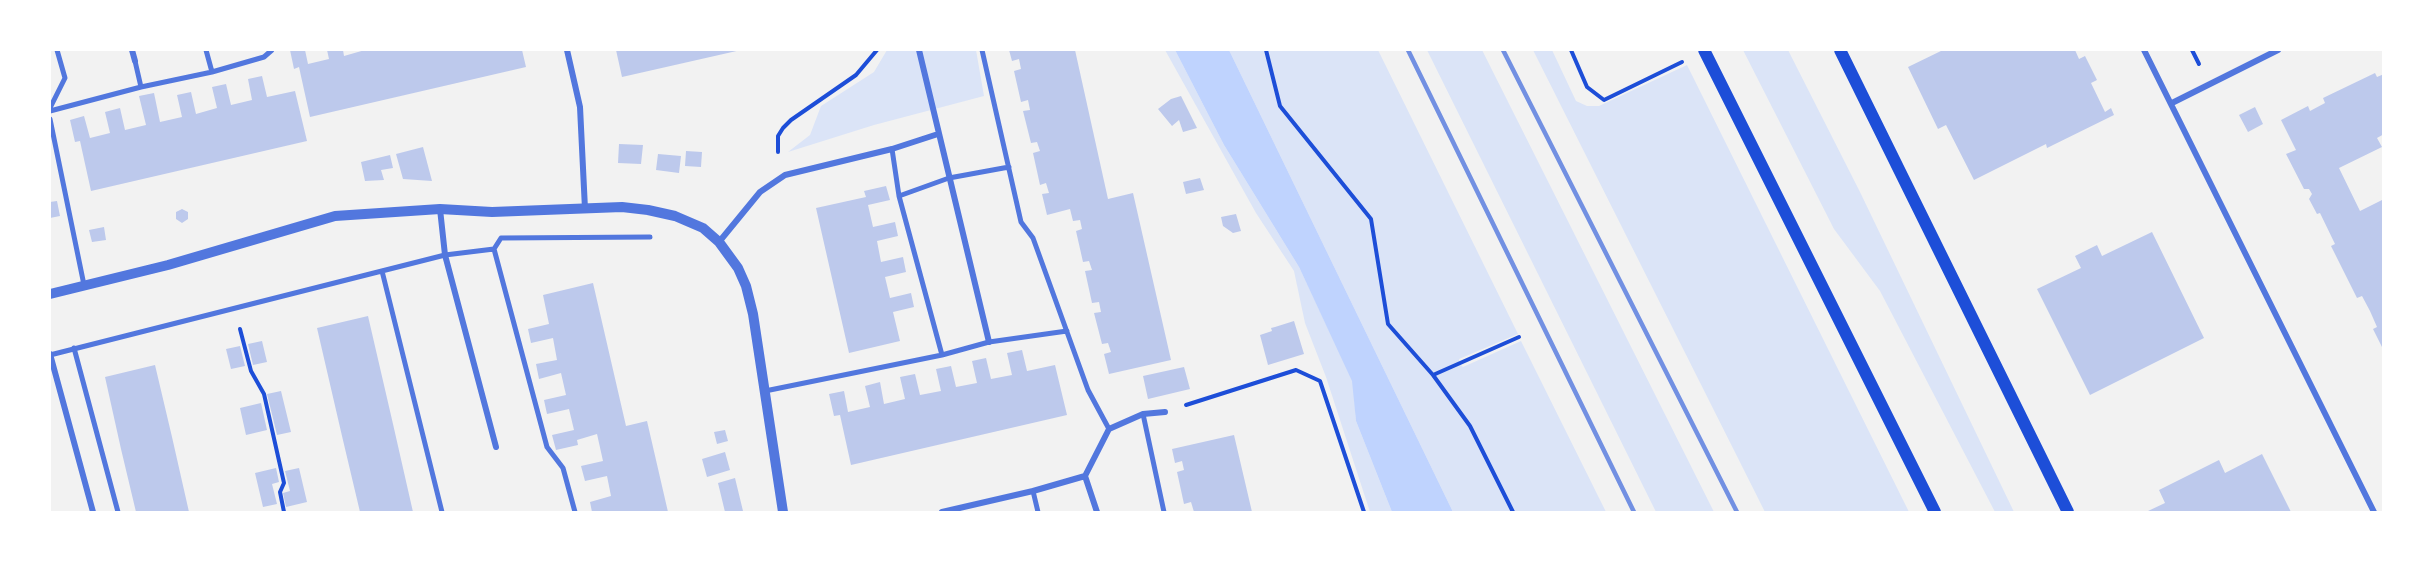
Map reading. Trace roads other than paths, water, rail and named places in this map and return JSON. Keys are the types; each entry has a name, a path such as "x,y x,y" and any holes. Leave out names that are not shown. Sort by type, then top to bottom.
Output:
{"main road":[{"path":"1704,50 1935,513"},
{"path":"1840,50 2068,513"}],"street":[{"path":"50,110 65,78 57,50"},
{"path":"132,50 141,87"},
{"path":"206,50 212,72"},
{"path":"50,110 212,72 264,57 272,50"},
{"path":"567,50 580,107 585,209"},
{"path":"919,50 989,342"},
{"path":"982,50 1021,222 1033,238 1089,390 1109,429"},
{"path":"2144,50 2374,513"},
{"path":"2172,103 2278,50"},
{"path":"50,119 84,285"},
{"path":"719,242 760,192 785,176 892,149 938,134"},
{"path":"892,149 899,196 942,355"},
{"path":"899,196 949,178 1009,166"},
{"path":"50,294 168,265 335,216 440,209 492,212 634,208 661,212 696,225 719,242 738,268 746,286 753,314 783,513"},
{"path":"440,209 445,255 496,447"},
{"path":"575,513 563,468 547,447 494,249 501,238 650,237"},
{"path":"93,513 50,355 445,255 494,249"},
{"path":"382,271 442,513"},
{"path":"765,391 942,355 989,342 1067,331"},
{"path":"74,348 118,513"},
{"path":"1097,513 1085,476 1109,429 1143,414 1166,412"},
{"path":"1143,414 1164,513"},
{"path":"942,513 1085,476"},
{"path":"1033,491 1038,513"}],"water":[{"path":"1175,50 1229,50 1453,512 1392,512 1356,421 1352,381 1299,267 1224,145"}],"railway":[{"path":"1408,50 1634,512"},
{"path":"1503,50 1737,512"}]}
